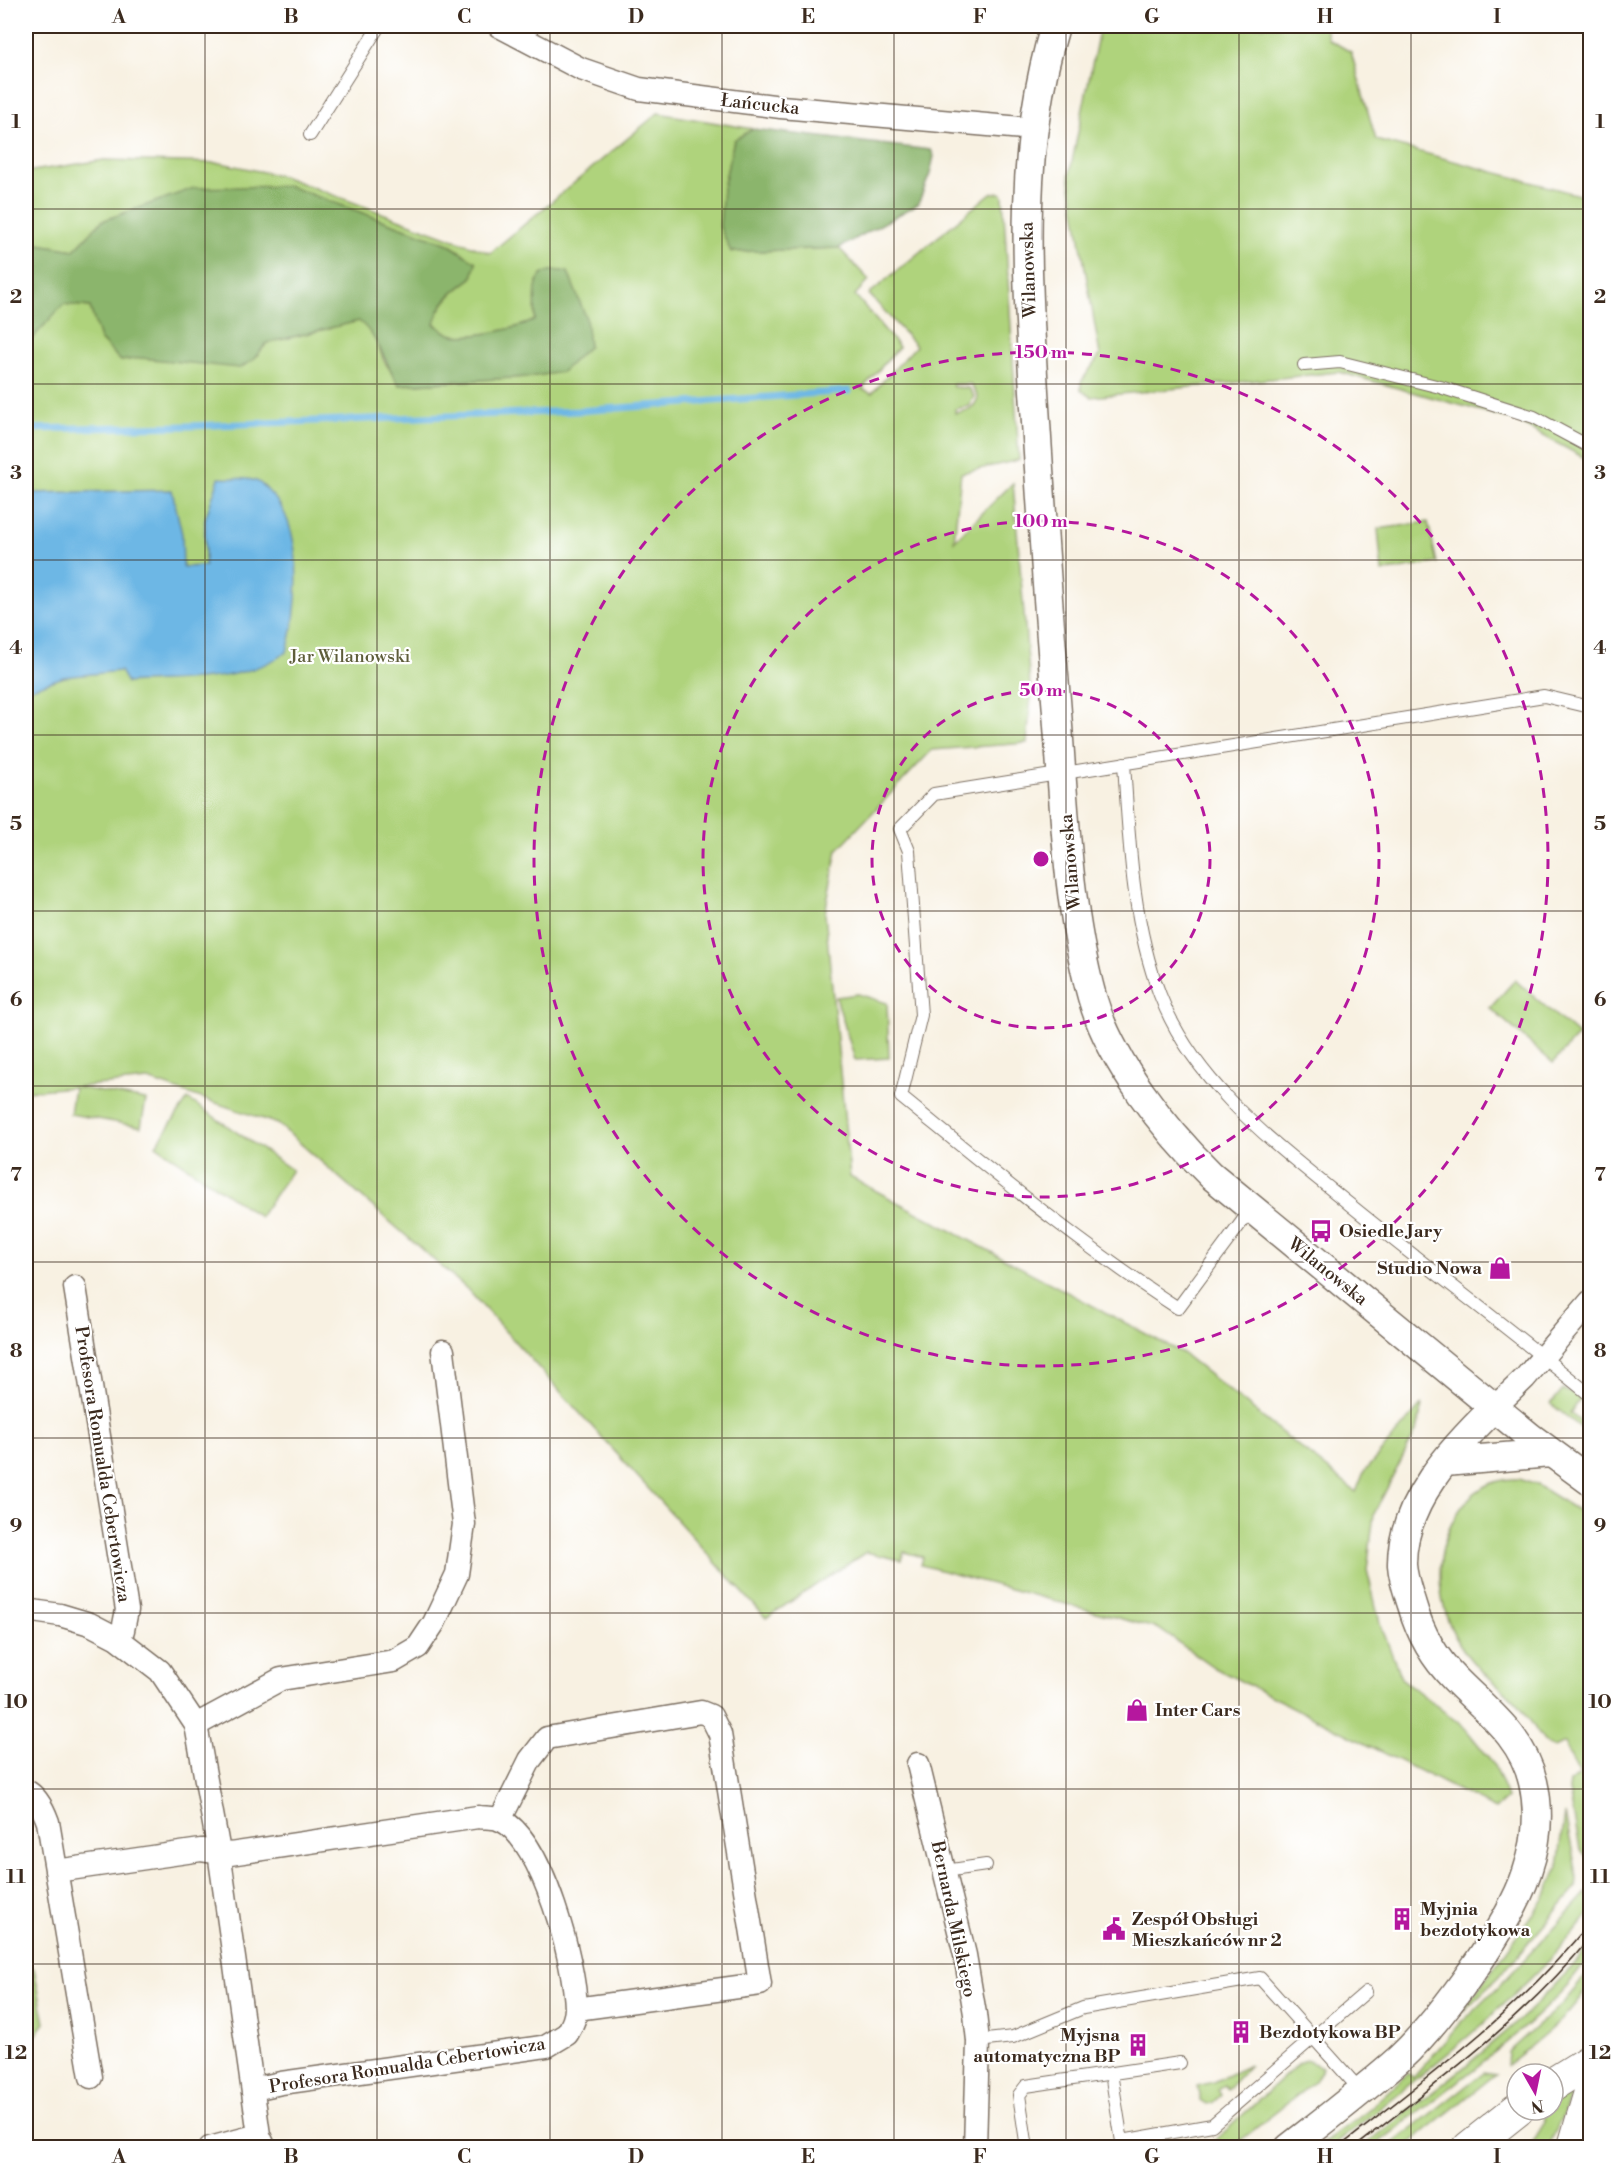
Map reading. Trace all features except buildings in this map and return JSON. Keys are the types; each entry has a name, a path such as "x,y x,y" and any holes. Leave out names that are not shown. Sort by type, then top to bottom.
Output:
{"main road":[{"path":"1565,2077 1590,2061"},
{"path":"1574,2148 1590,2094"},
{"path":"1469,2148 1505,2120"}],"street":[{"name":"Łańcucka","path":"499,26 529,33 581,69 639,89 781,107 1034,129"},
{"name":"Wilanowska","path":"1055,26 1034,129 1026,196 1026,273 1047,595 1076,925 1093,999 1107,1037 1162,1121 1197,1161 1494,1408 1590,1481"},
{"name":"Profesora Romualda Cebertowicza","path":"75,1287 127,1610 123,1630 117,1638"},
{"path":"1289,2148 1401,2057 1449,2002 1512,1906 1527,1874 1536,1843 1534,1792 1525,1757 1503,1725 1435,1657 1416,1620 1405,1584 1402,1564 1407,1535 1417,1506 1445,1462 1462,1439 1544,1357 1590,1302"},
{"path":"196,1725 281,1679 394,1661 418,1647 434,1623 457,1574 464,1524 443,1351"},
{"path":"1445,1462 1550,1452"},
{"name":"Profesora Romualda Cebertowicza","path":"26,1610 60,1614 90,1624 117,1638 159,1671 196,1725 219,1852 262,2141"},
{"path":"56,1870 201,1850 230,1854 478,1817 500,1820 517,1833 553,1899 561,1921 576,2008 760,1984 725,1765 715,1721 701,1712 547,1738 530,1760 500,1820"},
{"name":"Bernarda Milskiego","path":"918,1764 965,1955 978,2041 975,2148"},
{"path":"26,1791 43,1809 48,1822 92,2077"},
{"name":"Profesora Romualda Cebertowicza","path":"254,2089 281,2083 547,2046 567,2034 576,2008"},
{"path":"210,2148 262,2141"}],"lane":[{"path":"310,135 379,26"},
{"path":"1304,365 1340,362 1440,387 1534,417 1590,447"},
{"path":"1252,1208 1178,1308 1088,1246 901,1097 921,1015 909,851 900,829 934,794 1544,696 1590,707"},
{"path":"1124,763 1137,913 1147,956 1160,996 1180,1035 1203,1068 1251,1123 1432,1272 1590,1395"},
{"path":"945,1871 986,1865"},
{"path":"978,2041 1013,2037 1083,2008 1260,1978 1314,2039 1339,2063 1361,2091"},
{"path":"1111,2073 1123,2144 1212,2125 1366,1992"},
{"path":"1027,2148 1019,2095 1026,2086 1180,2063"}],"green space":[{"path":"1100,26 1325,26 1328,39 1351,52 1376,140 1590,198 1590,461 1514,420 1339,372 1091,397 1081,390 1081,382 1100,355 1069,176"},
{"name":"Jar Wilanowski","path":"658,113 753,129 734,140 723,188 731,252 839,248 869,280 855,295 899,347 862,389 872,393 916,346 869,294 991,193 1001,193 1003,196 1019,460 961,473 954,541 1013,483 1031,697 1027,743 932,750 837,850 825,913 850,1177 1182,1353 1356,1492 1364,1472 1422,1404 1418,1427 1374,1514 1367,1570 1380,1623 1401,1678 1465,1728 1493,1763 1507,1798 1495,1809 1215,1668 1159,1629 921,1565 923,1557 904,1552 901,1560 866,1552 766,1618 467,1289 278,1124 148,1080 76,1087 146,1100 141,1127 70,1114 74,1087 26,1091 26,345 63,304 90,307 100,339 121,361 141,358 253,360 267,343 359,321 373,332 384,361 400,385 528,377 562,372 537,280 535,320 528,323 506,330 458,335 444,331 434,323 449,297 472,278 463,253 448,244 288,186 102,221 74,250 26,242 26,172 104,160 221,163 282,176 490,253","holes":["952,384 971,384 978,397 977,401 970,409 955,413 955,409 969,406 974,396 969,388 953,387"]},
{"path":"753,129 931,150 934,156 930,174 918,204 839,248 731,252 720,227 723,188 734,140"},
{"path":"288,186 448,244 476,262 472,278 449,297 440,309 434,324 450,334 468,335 493,332 535,320 537,282 541,276 555,270 568,272 586,318 589,346 562,372 528,377 399,385 371,334 359,321 267,343 253,360 240,368 141,358 121,361 100,339 90,307 64,304 26,345 26,242 74,250 102,221 194,188"},
{"path":"1428,522 1437,563 1382,572 1378,529"},
{"path":"1515,980 1578,1035 1553,1063 1490,1008"},
{"path":"858,994 887,1003 889,1058 855,1060 836,997"},
{"path":"188,1099 292,1170 260,1217 156,1145"},
{"path":"1563,1389 1581,1399 1570,1413 1590,1429 1590,1435 1551,1404"},
{"path":"1518,1479 1537,1485 1590,1518 1590,1860 1580,1849 1569,1790 1570,1782 1580,1776 1564,1743 1554,1748 1547,1745 1520,1706 1471,1660 1459,1644 1444,1608 1440,1570 1448,1532 1457,1514 1475,1493 1483,1488 1499,1481"},
{"path":"1565,1814 1578,1880 1577,1887 1499,1977 1460,2014 1545,1898 1558,1867"},
{"path":"1587,1892 1590,1913 1531,1978 1500,2008 1434,2065 1331,2147 1319,2147 1369,2109 1408,2073 1413,2078 1460,2024 1507,1978"},
{"path":"1590,1946 1583,1966 1562,1991 1532,2020 1459,2081 1373,2147 1362,2147 1482,2053 1538,2002"},
{"path":"26,1962 34,1969 45,2023 26,2049"},
{"path":"1590,1971 1588,1984 1571,2010 1545,2035 1511,2062 1507,2062 1508,2052 1563,2003"},
{"path":"1306,2060 1322,2067 1313,2083 1232,2147 1208,2147 1299,2063"},
{"path":"1250,2065 1228,2089 1224,2085 1218,2090 1221,2095 1212,2103 1206,2104 1200,2100 1197,2086 1213,2082"},
{"path":"1484,2072 1496,2074 1405,2147 1388,2147"},
{"path":"1573,2090 1565,2109 1565,2095"},
{"path":"1545,2122 1560,2122 1549,2147 1529,2148"}],"water":[{"path":"219,478 247,479 260,483 282,508 290,526 296,569 296,592 287,652 250,670 210,678 127,683 120,671 64,677 26,690 26,493 172,490 182,534 183,567 205,566 205,519"}],"waterway":[{"path":"26,429 188,426 578,411 849,391"}],"tram line":[{"path":"1338,2148 1503,2014 1562,1955 1590,1922"},
{"path":"1354,2148 1447,2075 1508,2023 1537,1996 1590,1938"}],"place":[{"name":"Osiedle Jary","path":"1321,1231"},
{"name":"Studio Nowa","path":"1500,1268"},
{"name":"Inter Cars","path":"1137,1710"},
{"name":"Myjnia bezdotykowa","path":"1402,1919"},
{"name":"Zespół Obsługi Mieszkańców nr 2","path":"1114,1929"},
{"name":"Bezdotykowa BP","path":"1241,2032"},
{"name":"Myjsna automatyczna BP","path":"1138,2045"}]}
